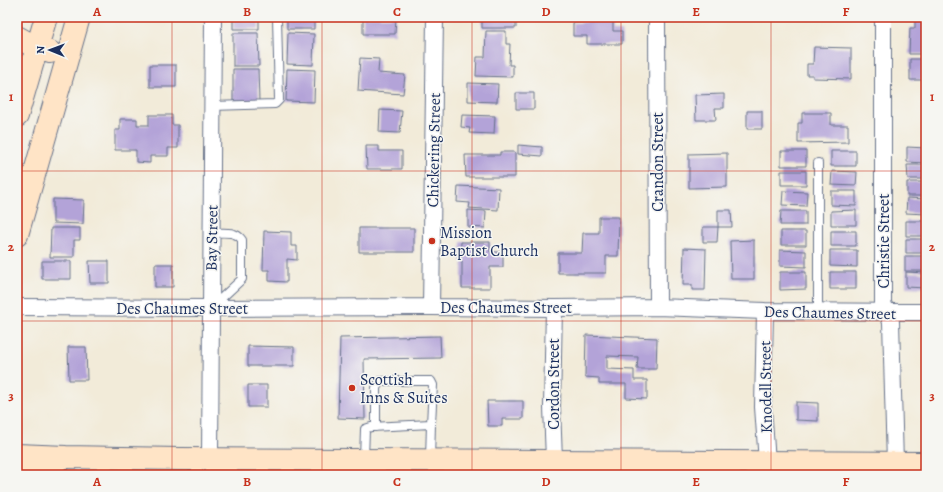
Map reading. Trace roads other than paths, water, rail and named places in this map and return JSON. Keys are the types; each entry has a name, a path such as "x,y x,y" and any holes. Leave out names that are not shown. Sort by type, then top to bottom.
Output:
{"main road":[{"path":"17,116 46,17"},
{"path":"17,235 79,17"},
{"path":"17,37 37,48 67,57"},
{"path":"17,445 42,456"},
{"path":"17,455 210,459 926,463"},
{"path":"19,475 66,457"}],"street":[{"name":"Bay Street","path":"210,459 213,17"},
{"name":"Chickering Street","path":"431,307 435,17"},
{"name":"Crandon Street","path":"657,17 658,306"},
{"name":"Christie Street","path":"883,17 883,303 891,322 895,463"},
{"name":"Des Chaumes Street","path":"17,307 554,308 658,306 765,311 926,312"},
{"name":"Cordon Street","path":"554,308 552,407 554,460"},
{"name":"Knodell Street","path":"765,311 763,407 768,462"}],"lane":[{"path":"212,106 275,104 279,100 277,17"},
{"path":"818,163 818,311"},
{"path":"210,308 242,279 242,240 239,235 234,233 211,233"},
{"path":"376,427 376,388 380,381 431,381 433,386 430,460"},
{"path":"364,459 365,429 431,424"}],"place":[{"name":"Mission Baptist Church","path":"432,241"},
{"name":"Scottish Inns & Suites","path":"352,388"}]}
